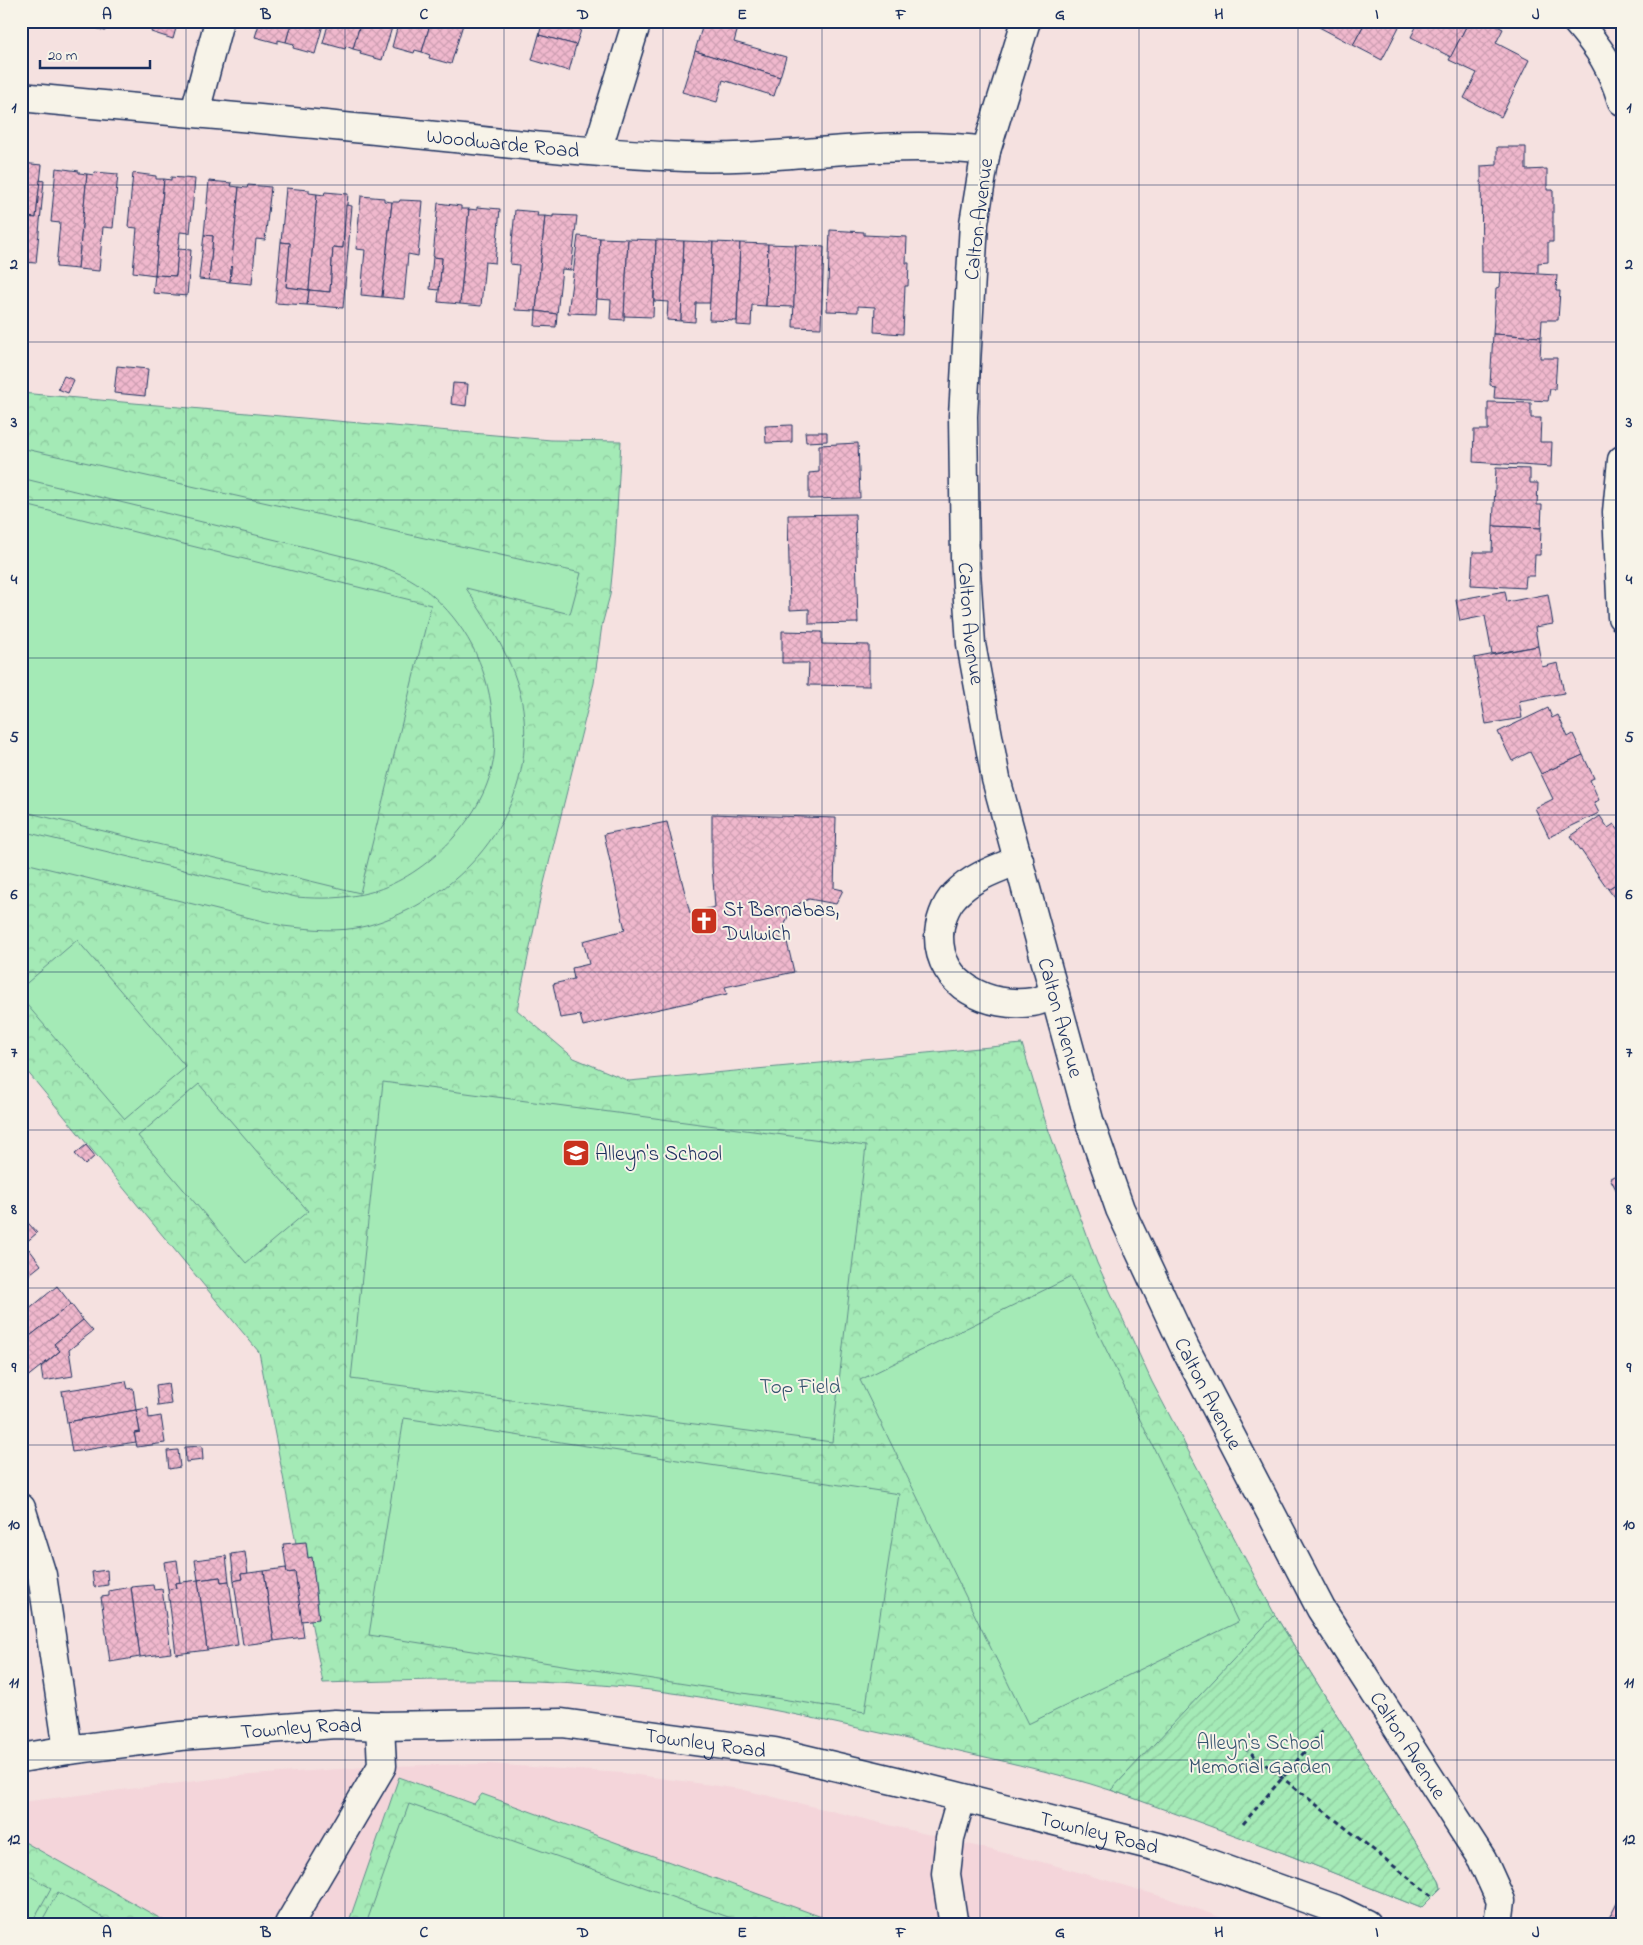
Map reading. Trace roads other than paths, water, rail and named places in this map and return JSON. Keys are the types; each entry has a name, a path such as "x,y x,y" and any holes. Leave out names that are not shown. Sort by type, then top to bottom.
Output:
{"street":[{"path":"195,112 219,21"},
{"path":"597,151 637,21"},
{"name":"Calton Avenue","path":"1026,21 986,151 974,223 969,284 963,416 965,557 972,644 982,709 996,778 1089,1120 1120,1209 1185,1348 1321,1609 1482,1859 1501,1901 1498,1924"},
{"path":"1576,21 1600,49 1614,76 1622,101"},
{"name":"Woodwarde Road","path":"21,98 195,112 597,151 725,158 929,148 986,151"},
{"path":"1622,460 1617,512 1622,617"},
{"path":"1019,860 970,882 954,896 943,916 939,931 942,962 949,974 966,989 988,998 1011,1003 1033,1002 1054,994"},
{"path":"21,1508 42,1575 68,1750"},
{"name":"Townley Road","path":"21,1758 68,1750 335,1724 380,1726 562,1723 774,1752 1177,1852 1332,1917 1366,1924"},
{"path":"289,1924 382,1766 380,1726"},
{"path":"953,1922 946,1874 950,1838 961,1799"}],"place":[{"name":"St Barnabas, Dulwich","path":"704,921"},
{"name":"Alleyn's School","path":"576,1153"}],"park label":[{"name":"Top Field","path":"800,1386"},
{"name":"Alleyn's School Memorial Garden","path":"1260,1754"}]}
